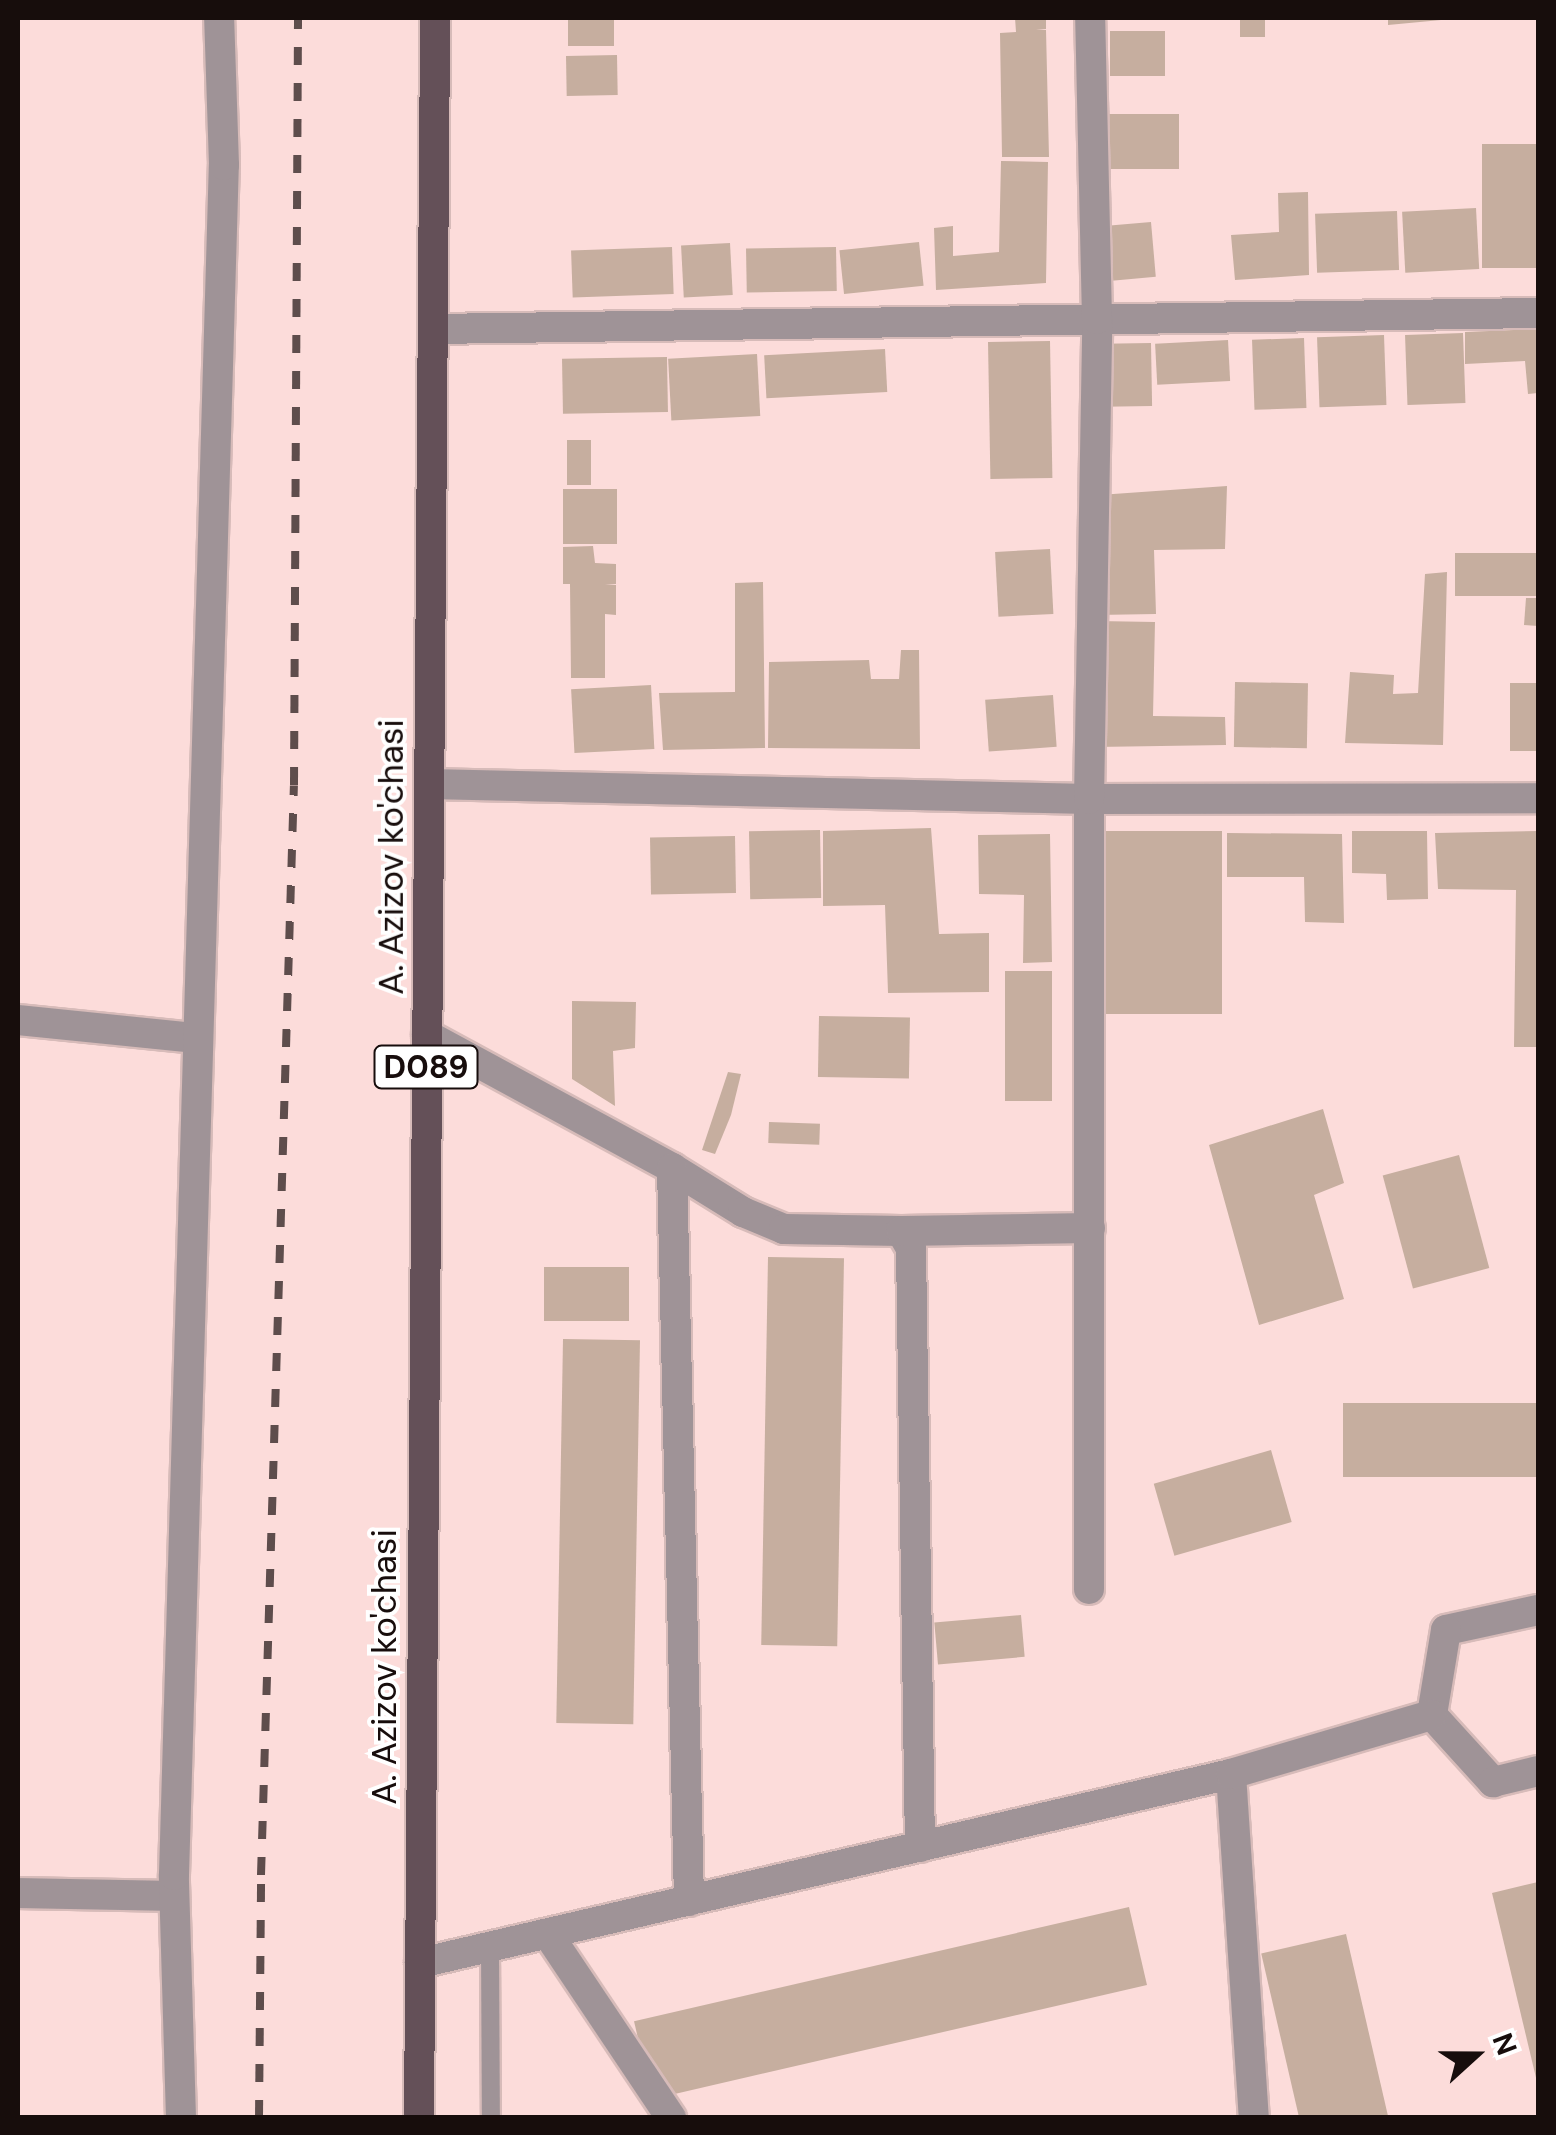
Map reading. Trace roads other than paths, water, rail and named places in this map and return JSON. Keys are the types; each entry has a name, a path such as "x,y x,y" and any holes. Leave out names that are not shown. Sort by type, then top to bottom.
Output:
{"main road":[{"name":"A. Azizov ko'chasi","path":"418,2118 435,18"}],"street":[{"path":"181,2118 174,1896 224,165 220,18"},
{"path":"1089,1589 1089,798 1098,320 1090,18"},
{"path":"433,329 1538,314"},
{"path":"429,784 1089,798 1538,798"},
{"path":"18,1020 196,1038"},
{"path":"427,1035 672,1168 742,1212 784,1229 1090,1228"},
{"path":"672,1168 690,1900"},
{"path":"901,1231 910,1248 920,1847"},
{"path":"1432,1714 1446,1630 1538,1610"},
{"path":"420,1963 1231,1774 1432,1714"},
{"path":"1432,1714 1493,1782 1538,1770"},
{"path":"1231,1774 1254,2118"},
{"path":"18,1893 174,1896"},
{"path":"548,1934 672,2118"}],"lane":[{"path":"490,1947 492,2118"}],"railway":[{"path":"259,2118 261,1875 294,785 298,18"}]}
